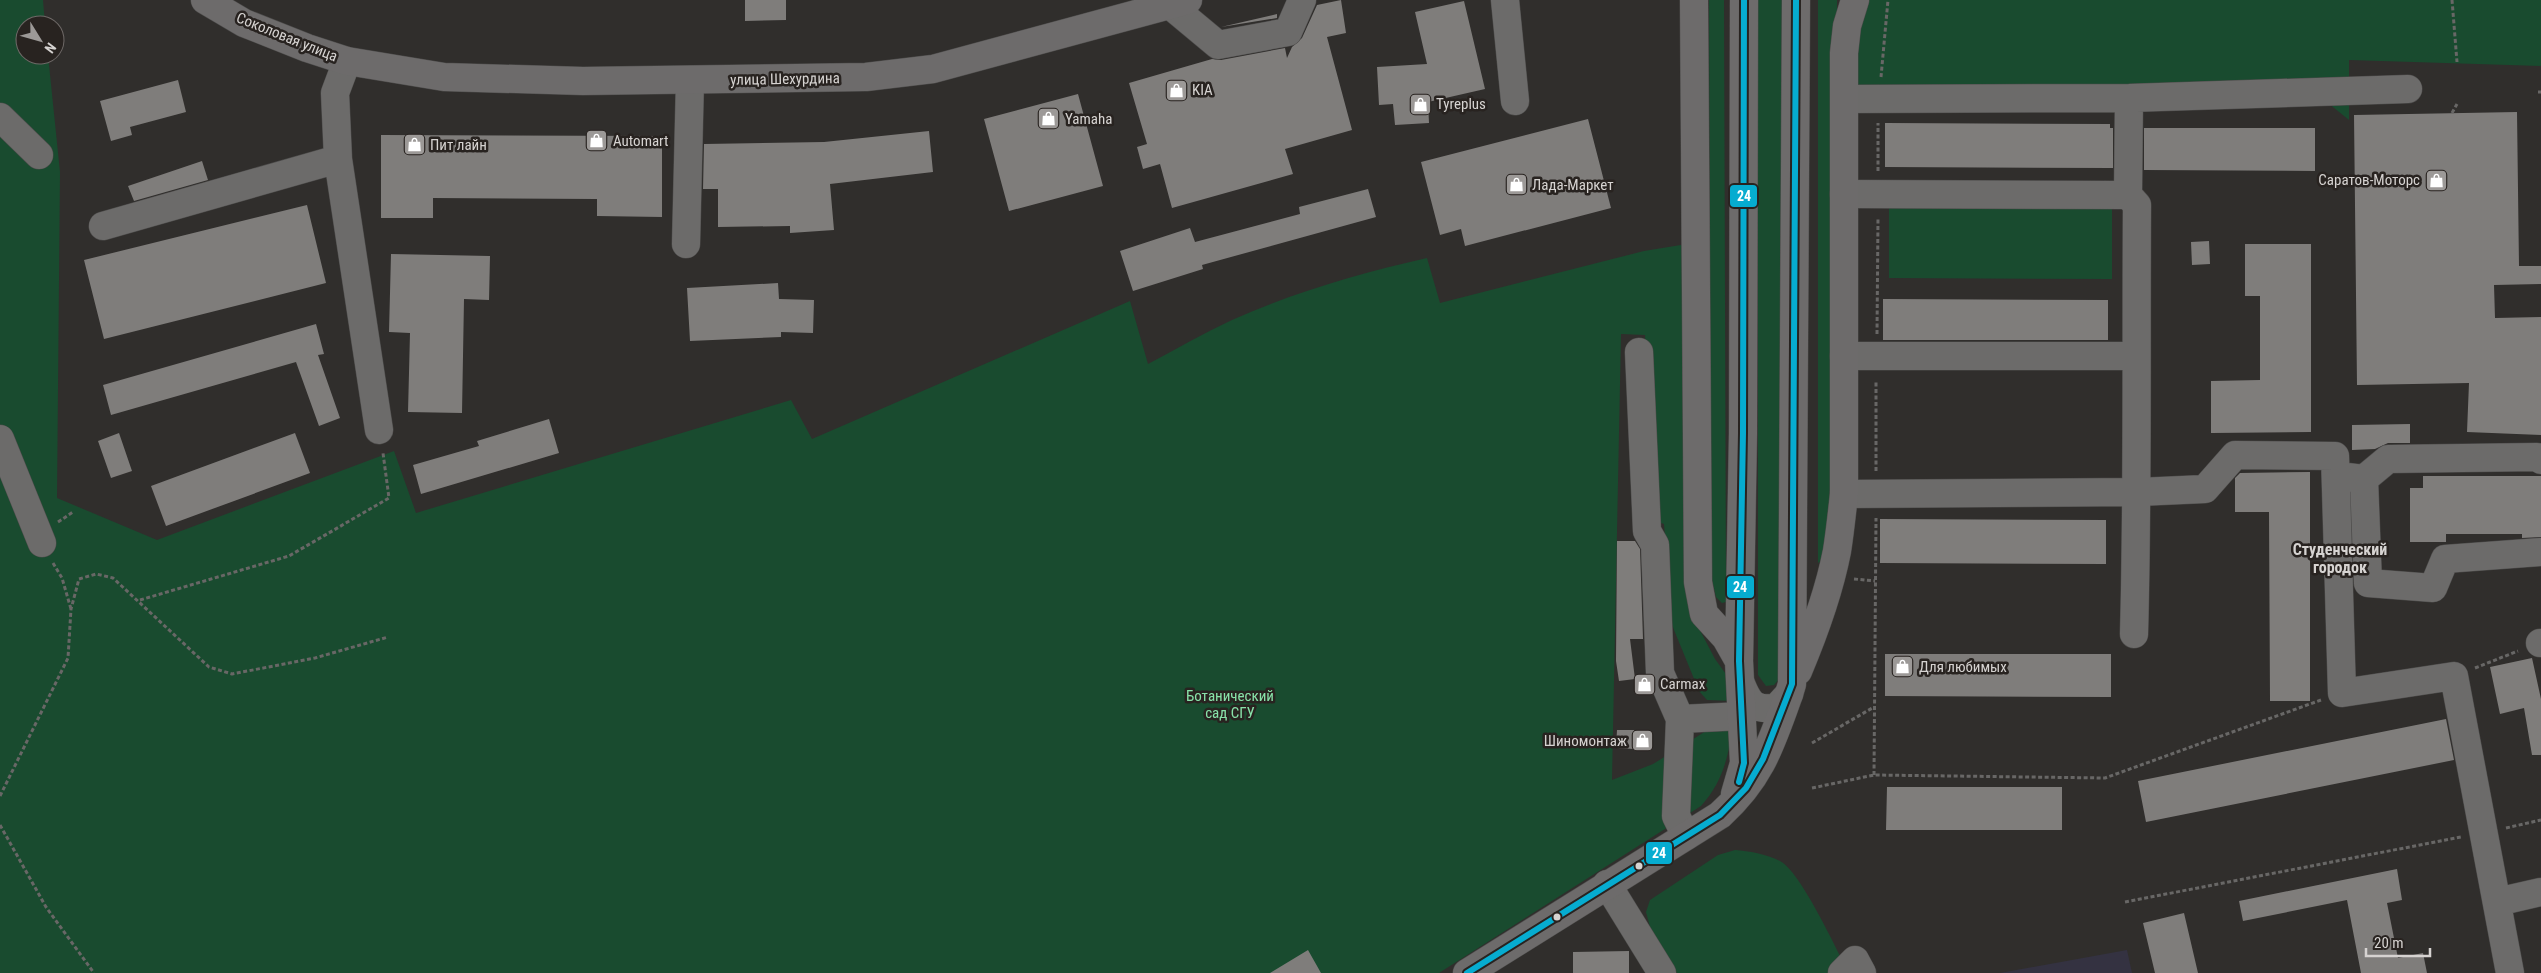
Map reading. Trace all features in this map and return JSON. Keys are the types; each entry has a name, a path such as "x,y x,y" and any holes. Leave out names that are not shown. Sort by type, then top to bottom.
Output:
{"main road":[{"name":"Соколовая улица","path":"206,0 244,23 307,48 359,63"},
{"path":"1694,0 1698,582 1704,614 1726,638 1740,673"},
{"path":"1732,805 1744,763 1740,673 1743,433 1744,0"},
{"path":"1791,689 1796,0"},
{"path":"1467,973 1720,815 1732,805 1751,782 1765,760 1812,638 1837,550 1844,494 1845,99 1847,26 1855,0"},
{"name":"улица Шехурдина","path":"359,63 444,77 583,81 866,77 933,69 1180,2"}],"street":[{"path":"1180,2 1218,45 1288,32 1302,0"},
{"path":"1505,0 1515,101"},
{"path":"359,63 335,93 338,159 379,430"},
{"path":"686,244 690,80"},
{"path":"1845,99 2129,98 2408,89"},
{"path":"2129,98 2128,195 2137,205 2136,356 2138,492 2134,634"},
{"path":"0,117 39,154"},
{"path":"103,226 338,159"},
{"path":"1844,194 2128,195"},
{"path":"1639,352 1647,531 1655,545 1660,673 1680,719 1676,816 1686,836"},
{"path":"1844,356 2136,356"},
{"path":"0,439 42,543"},
{"path":"1844,494 2138,492 2205,489 2235,455 2335,456 2342,693 2454,676 2510,973"},
{"path":"2336,476 2364,479 2388,459 2537,457 2541,460"},
{"path":"2364,479 2368,584 2433,588 2445,559 2541,552"},
{"path":"1740,673 1747,700 1761,709 1776,708 1791,689"},
{"path":"1680,719 1743,716"},
{"path":"1607,884 1662,973"},
{"path":"2497,902 2541,892"},
{"path":"1842,973 1855,960 1862,973"}],"path":[{"path":"1874,775 1878,99 1888,0"},
{"path":"2452,0 2457,62"},
{"path":"2452,113 2458,104"},
{"path":"140,600 288,556 389,498 379,430"},
{"path":"0,796 68,658 71,609 79,579 96,574 114,578 140,600 209,666 232,674 315,658 388,637"},
{"path":"2454,676 2540,643"},
{"path":"1812,788 1874,775 2105,778 2342,693"},
{"path":"1812,743 1875,707"},
{"path":"2125,902 2484,833 2541,820"},
{"path":"0,825 46,908 94,973"}],"shaded area":[{"path":"2127,950 2132,973 2000,973"}],"green space":[{"name":"Ботанический сад СГУ","path":"0,0 43,0 44,15 15,15 15,65 49,65 60,172 57,498 157,540 394,451 416,513 791,400 812,439 1130,301 1148,364 1222,325 1256,310 1352,277 1427,258 1440,303 1644,251 1687,244 1693,617 1715,659 1731,681 1733,701 1707,700 1699,691 1672,625 1664,524 1652,520 1645,335 1621,334 1612,780 1653,764 1706,731 1732,730 1726,761 1714,789 1701,806 1439,973 0,973"},
{"path":"1709,0 1724,0 1726,602 1722,603 1716,597 1711,576"},
{"path":"1758,0 1782,0 1780,678 1774,685 1766,686 1758,675"},
{"path":"1818,0 1837,0 1836,492 1826,557 1818,563"},
{"path":"1865,0 2541,0 2541,66 2349,60 2349,120 2307,86 1857,93 1854,62"},
{"path":"1889,207 2112,208 2112,279 1889,278"},
{"path":"1735,850 1769,856 1780,861 1788,868 1808,895 1849,973 1677,973 1650,927 1646,912 1650,900 1718,855"}],"building":[{"path":"745,0 786,0 786,20 745,21"},
{"path":"1341,0 1346,33 1327,37 1352,130 1285,149 1293,174 1172,208 1160,164 1143,169 1137,147 1147,144 1129,83 1212,59 1221,60 1285,48 1287,58 1292,47 1302,38 1317,5"},
{"path":"1464,1 1485,89 1428,102 1429,123 1395,125 1393,104 1379,105 1377,67 1427,64 1415,12"},
{"path":"1277,14 1277,18 1221,27"},
{"path":"178,80 186,112 130,127 132,135 111,141 100,101"},
{"path":"1078,94 1103,186 1009,211 984,119"},
{"name":"Саратов-Моторс","path":"2517,112 2519,266 2541,266 2541,284 2494,285 2495,318 2541,317 2541,435 2467,432 2469,383 2357,385 2354,115"},
{"name":"Лада-Маркет","path":"1588,119 1611,208 1465,246 1461,229 1440,235 1421,162"},
{"path":"1885,123 2110,124 2110,128 2113,128 2113,168 1885,167"},
{"path":"2144,128 2315,128 2315,171 2144,170"},
{"path":"929,131 933,172 830,184 834,230 790,233 790,226 718,227 718,189 703,189 704,144 824,142"},
{"path":"381,135 662,136 662,217 597,216 597,199 433,198 433,218 381,218"},
{"path":"202,161 208,180 134,201 128,186"},
{"path":"1368,189 1376,217 1202,265 1203,269 1133,291 1120,251 1190,228 1195,242 1300,214 1299,207"},
{"path":"307,205 326,283 104,339 84,260"},
{"path":"2209,241 2210,264 2192,265 2191,242"},
{"path":"2245,244 2311,244 2311,432 2211,433 2211,381 2260,380 2260,296 2245,296"},
{"path":"391,254 490,256 489,300 464,299 462,413 408,412 410,333 389,332"},
{"path":"778,283 779,299 814,300 813,333 781,332 781,337 690,341 687,288"},
{"path":"1883,299 2108,300 2108,340 1883,340"},
{"path":"316,324 324,354 318,355 340,418 319,426 296,362 111,415 103,385"},
{"path":"549,419 559,453 421,494 413,465 479,446 477,441"},
{"path":"2410,424 2410,443 2388,443 2375,449 2352,450 2352,425"},
{"path":"119,433 132,471 111,478 98,441"},
{"path":"295,433 310,473 166,526 151,486"},
{"path":"2310,472 2310,701 2270,701 2269,512 2235,512 2235,478 2240,473"},
{"path":"2423,476 2541,476 2541,537 2522,538 2522,534 2446,534 2446,542 2410,542 2410,488 2423,488"},
{"path":"1880,519 2106,520 2106,564 1880,563"},
{"path":"1617,541 1635,541 1640,549 1643,639 1630,639 1635,679 1619,681 1616,661"},
{"path":"1885,654 2111,654 2111,697 1885,696"},
{"path":"2532,658 2541,699 2541,755 2532,755 2524,708 2500,714 2490,667"},
{"path":"2446,719 2454,760 2146,822 2138,781"},
{"path":"1617,730 1634,730 1634,749 1616,748"},
{"path":"1887,787 2062,787 2062,830 1886,830"},
{"path":"2397,869 2402,900 2387,903 2398,958 2423,953 2427,973 2361,973 2347,900 2243,921 2239,901"},
{"path":"2184,913 2198,973 2155,973 2143,923"},
{"path":"1308,950 1321,973 1270,973"},
{"path":"1629,951 1629,973 1573,973 1573,952"}],"transit line":[{"name":"24","path":"1739,782 1744,763 1739,661 1743,433 1744,0"},
{"name":"24","path":"1467,973 1720,815 1746,788 1763,759 1792,684 1796,0"}],"place":[{"name":"KIA","path":"1176,90"},
{"name":"Tyreplus","path":"1420,104"},
{"name":"Yamaha","path":"1049,119"},
{"name":"Automart","path":"597,141"},
{"name":"Пит лайн","path":"414,145"},
{"name":"Саратов-Моторс","path":"2436,180"},
{"name":"Лада-Маркет","path":"1516,185"},
{"name":"Для любимых","path":"1903,667"},
{"name":"Carmax","path":"1644,684"},
{"name":"Шиномонтаж","path":"1643,741"}],"district":[{"name":"Студенческий городок","path":"2340,558"}]}
